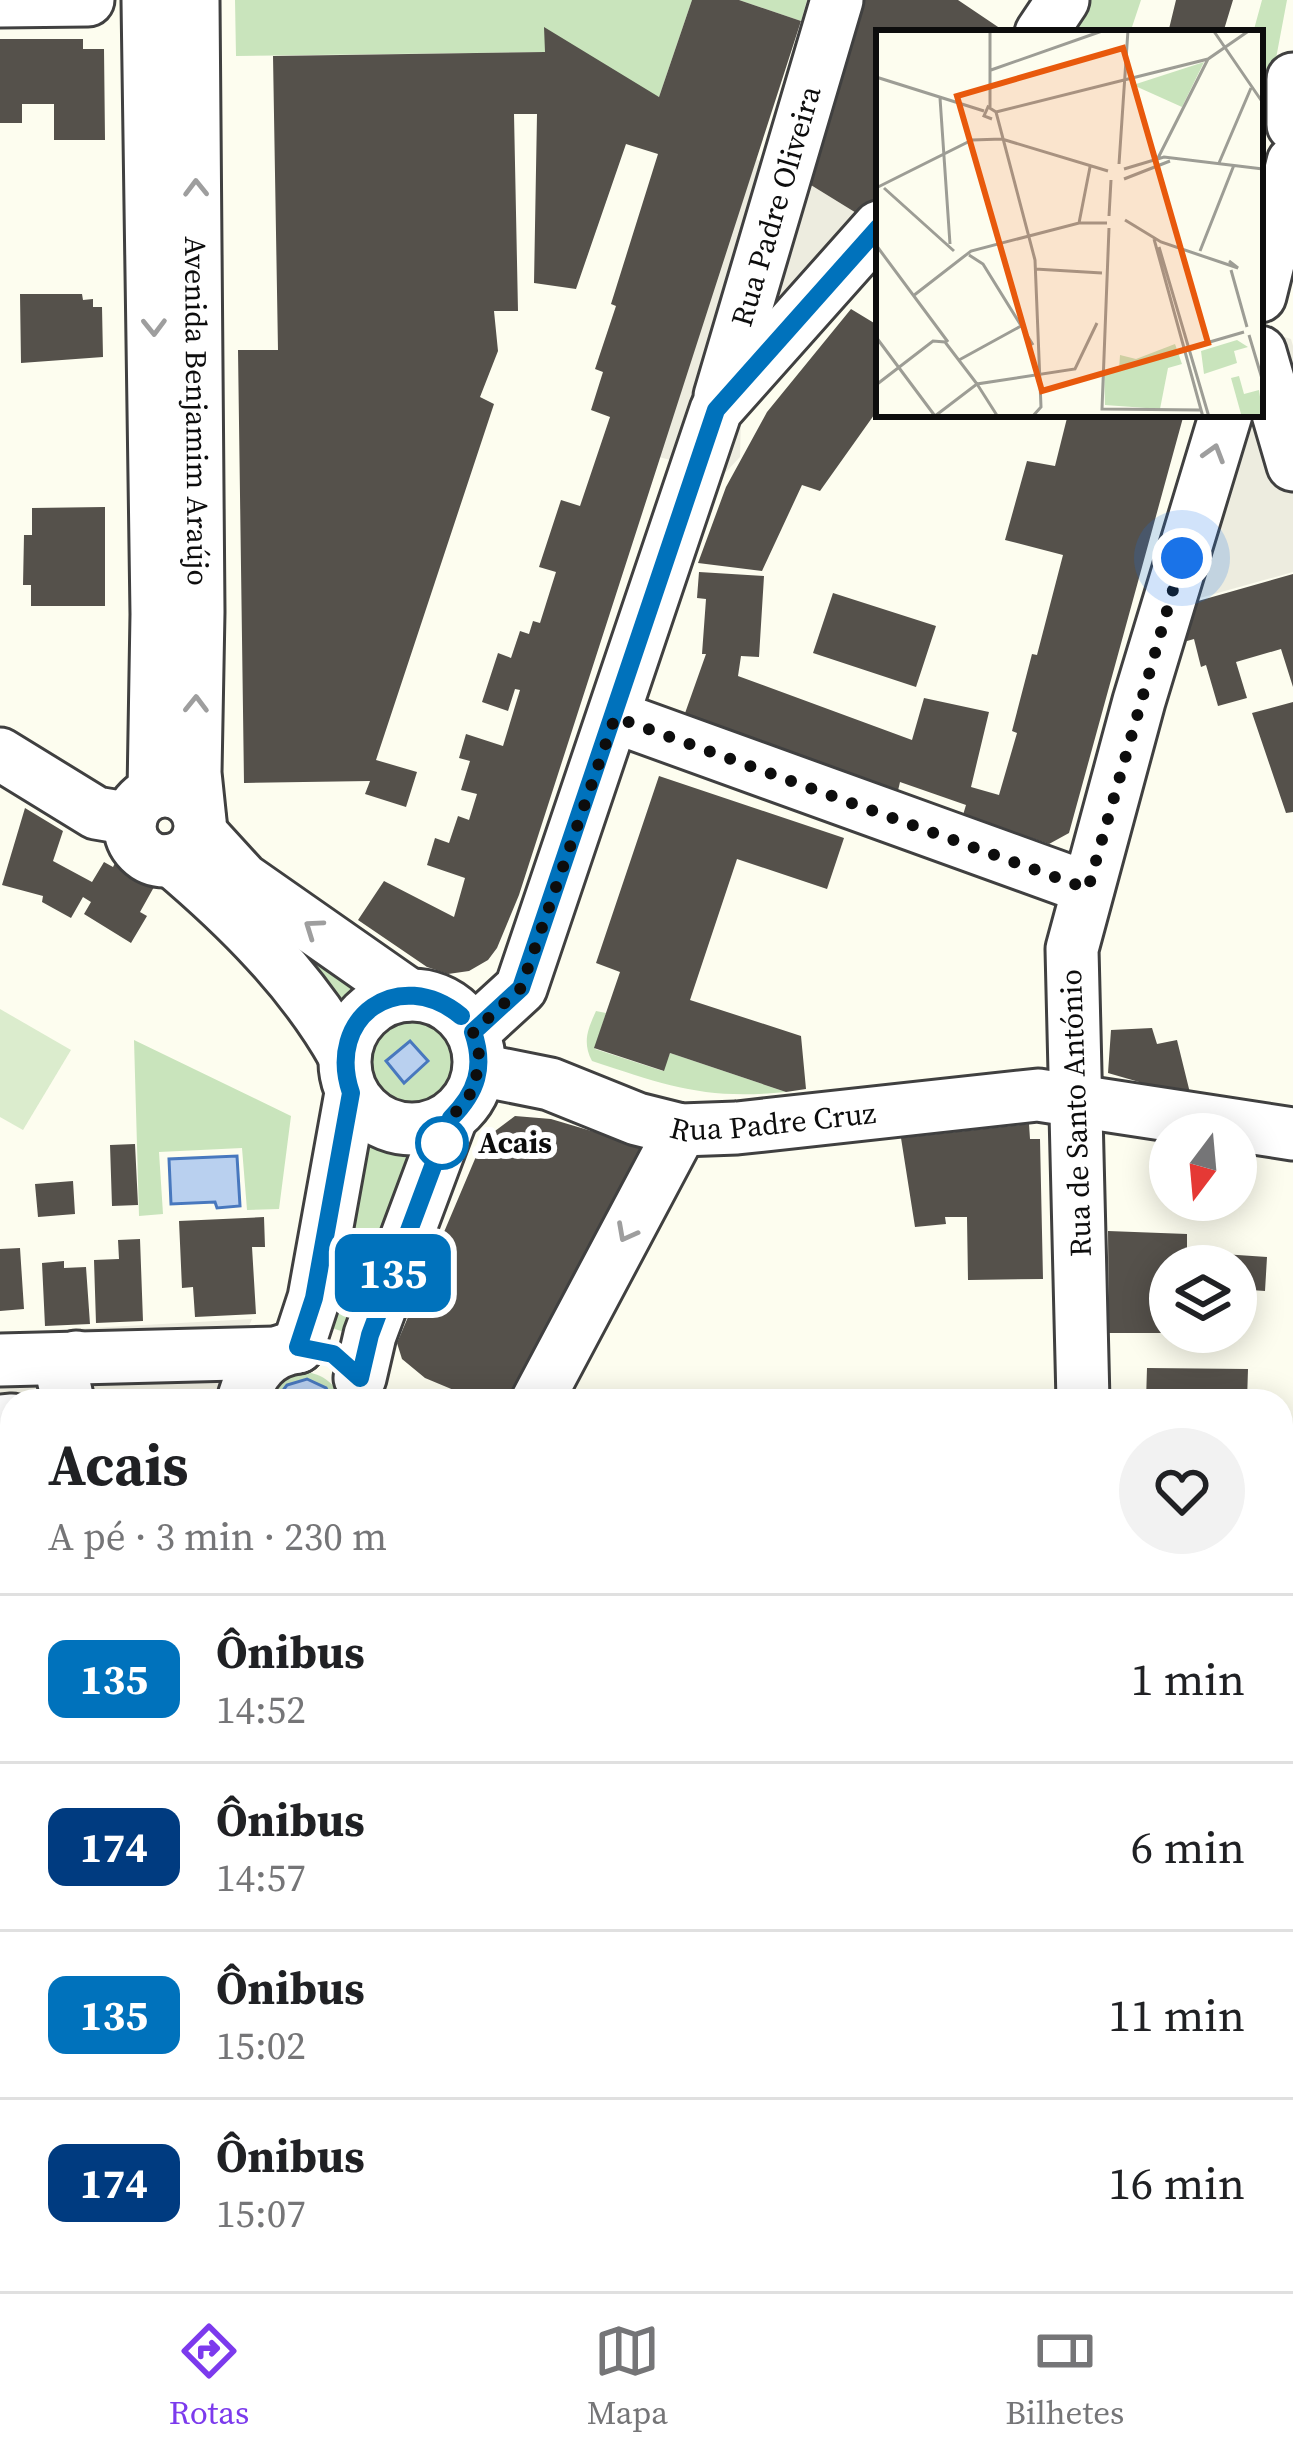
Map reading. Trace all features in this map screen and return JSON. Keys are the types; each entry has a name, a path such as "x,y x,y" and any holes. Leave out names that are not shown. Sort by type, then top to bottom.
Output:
{"street":[{"path":"0,1 88,0"},
{"name":"Avenida Benjamim Araújo","path":"143,806 157,614 148,0"},
{"name":"Avenida Benjamim Araújo","path":"190,838 198,589 193,0"},
{"name":"Rua Padre Oliveira","path":"476,1051 521,988 615,717 716,410 837,0"},
{"path":"1043,30 1063,0"},
{"path":"1293,79 1293,125"},
{"path":"1263,154 1293,150"},
{"path":"1263,284 1293,162"},
{"path":"716,410 876,230"},
{"path":"1263,362 1293,465"},
{"name":"Rua de Santo António","path":"1083,1389 1072,949 1225,417"},
{"path":"615,717 1088,889"},
{"path":"0,754 96,813 143,806 169,791 184,796 195,807 190,838 271,956 308,998 377,1121 415,1130 451,1118"},
{"path":"190,838 410,994 446,1004 476,1051 475,1088 451,1118 370,1335 365,1389"},
{"path":"248,1389 257,1369 287,1350 314,1298 348,1074 349,1036 358,1020 390,998 410,994"},
{"name":"Rua Padre Cruz","path":"476,1051 637,1119 681,1130 1038,1095 1293,1134"},
{"path":"543,1389 681,1130"},
{"path":"0,1360 92,1379 287,1350 333,1354 365,1389"}],"green space":[{"path":"235,0 692,0 659,97 545,52 236,56"},
{"path":"739,0 807,0 801,21"},
{"path":"1078,0 1141,0 1131,30 1058,30"},
{"path":"1262,0 1287,0 1268,101 1263,104 1263,30 1254,30"},
{"path":"301,939 371,986 353,997 338,1016 292,952"},
{"path":"0,1009 71,1050 23,1130 0,1117"},
{"path":"596,1011 606,1013 595,1049 663,1071 670,1053 786,1092 732,1094 687,1089 592,1061 587,1042"},
{"path":"410,1020 441,1033 454,1064 441,1095 410,1108 379,1095 366,1064 379,1033"},
{"path":"134,1040 291,1116 279,1209 247,1210 242,1148 159,1152 163,1214 139,1216"},
{"path":"361,1141 387,1154 419,1159 344,1332 329,1327"},
{"path":"314,1374 336,1389 272,1389 288,1375"}],"shaded area":[{"path":"756,159 806,182 866,219 876,233 876,269 741,416 740,457 724,474 659,457"},
{"path":"1263,330 1291,339 1293,572 1150,612 1204,417 1263,417"},
{"path":"252,1319 222,1389 0,1389 0,1333"}],"water":[{"path":"410,1041 428,1061 404,1083 386,1061"},
{"path":"237,1156 240,1206 171,1204 169,1159"},
{"path":"307,1379 327,1389 284,1389"}],"building":[{"path":"692,0 739,0 801,21 519,895 488,960 469,971 448,974 427,967 358,920 384,881 454,917 465,878 427,865 435,838 449,843 458,816 469,820 477,794 461,790 470,761 459,758 466,734 503,746 520,690 515,689 508,711 482,702 498,653 511,658 520,631 529,634 533,621 540,623 556,572 539,567 561,500 580,506 610,417 591,410 603,372 595,369 658,154 626,144 576,289 534,283 537,114 514,114 518,311 494,311 498,351 480,397 494,404 376,760 417,772 406,807 365,794 370,781 244,783 238,350 278,350 273,56 545,52 544,27 659,97"},
{"path":"865,0 958,0 1003,30 876,30 876,207 866,219 806,182"},
{"path":"1176,0 1233,0 1224,30 1169,30"},
{"path":"0,39 83,39 83,49 104,49 105,140 54,140 54,104 22,104 22,123 0,123"},
{"path":"20,294 82,294 83,300 93,299 93,307 102,307 103,357 21,363"},
{"path":"851,309 876,324 876,412 820,491 802,485 762,571 698,563 726,487 767,412"},
{"path":"1067,417 1183,417 1069,833 1049,844 963,815 966,805 900,782 897,795 684,716 706,654 702,654 706,599 697,598 699,572 764,576 759,657 741,656 738,676 912,740 924,698 989,712 971,787 999,795 1032,654 1037,655 1063,555 1005,540 1027,461 1055,466"},
{"path":"105,507 105,606 31,606 31,585 23,585 24,535 32,535 32,508"},
{"path":"1293,574 1293,687 1281,649 1236,662 1247,698 1218,706 1206,665 1201,667 1194,639 1187,641 1177,607"},
{"path":"833,593 936,626 916,687 813,653"},
{"path":"1293,702 1293,812 1286,813 1252,713"},
{"path":"659,776 844,838 827,889 737,859 690,1000 801,1036 806,1089 786,1092 670,1053 664,1071 594,1048 620,972 596,963"},
{"path":"25,808 63,831 53,861 92,882 104,862 113,867 115,863 154,887 140,912 147,916 131,943 84,914 91,902 83,897 71,918 42,902 43,896 2,885"},
{"path":"1152,1028 1157,1044 1177,1040 1191,1097 1108,1073 1111,1030"},
{"path":"515,1116 551,1119 652,1149 523,1389 451,1389 425,1378 402,1359 397,1343 483,1140"},
{"path":"1029,1124 1030,1139 1040,1139 1043,1279 968,1280 967,1217 945,1217 946,1224 915,1227 901,1138"},
{"path":"135,1144 138,1205 112,1206 110,1145"},
{"path":"73,1181 75,1214 38,1217 35,1184"},
{"path":"264,1217 265,1247 252,1247 256,1314 195,1317 193,1287 182,1288 179,1221"},
{"path":"1108,1231 1187,1234 1187,1245 1149,1245 1149,1333 1109,1333"},
{"path":"140,1239 143,1321 96,1323 94,1260 119,1259 118,1240"},
{"path":"20,1248 24,1309 0,1311 0,1249"},
{"path":"1257,1256 1267,1257 1265,1291 1257,1290"},
{"path":"64,1261 64,1268 86,1267 90,1324 45,1326 42,1263"},
{"path":"1147,1368 1248,1369 1247,1389 1146,1389"}],"bus line":[{"name":"135","path":"461,1016 446,1004 410,994 373,1007 349,1036 344,1055 351,1093 314,1298 298,1347 333,1354 360,1378 370,1335 451,1118 475,1088 480,1070 473,1032 521,988 716,410 876,230"}],"place":[{"name":"Acais","path":"442,1143"}],"route":[{"path":"442,1143 441,1147 451,1118 475,1088 480,1070 473,1032 521,988 615,717 1088,889 1182,558"}]}
